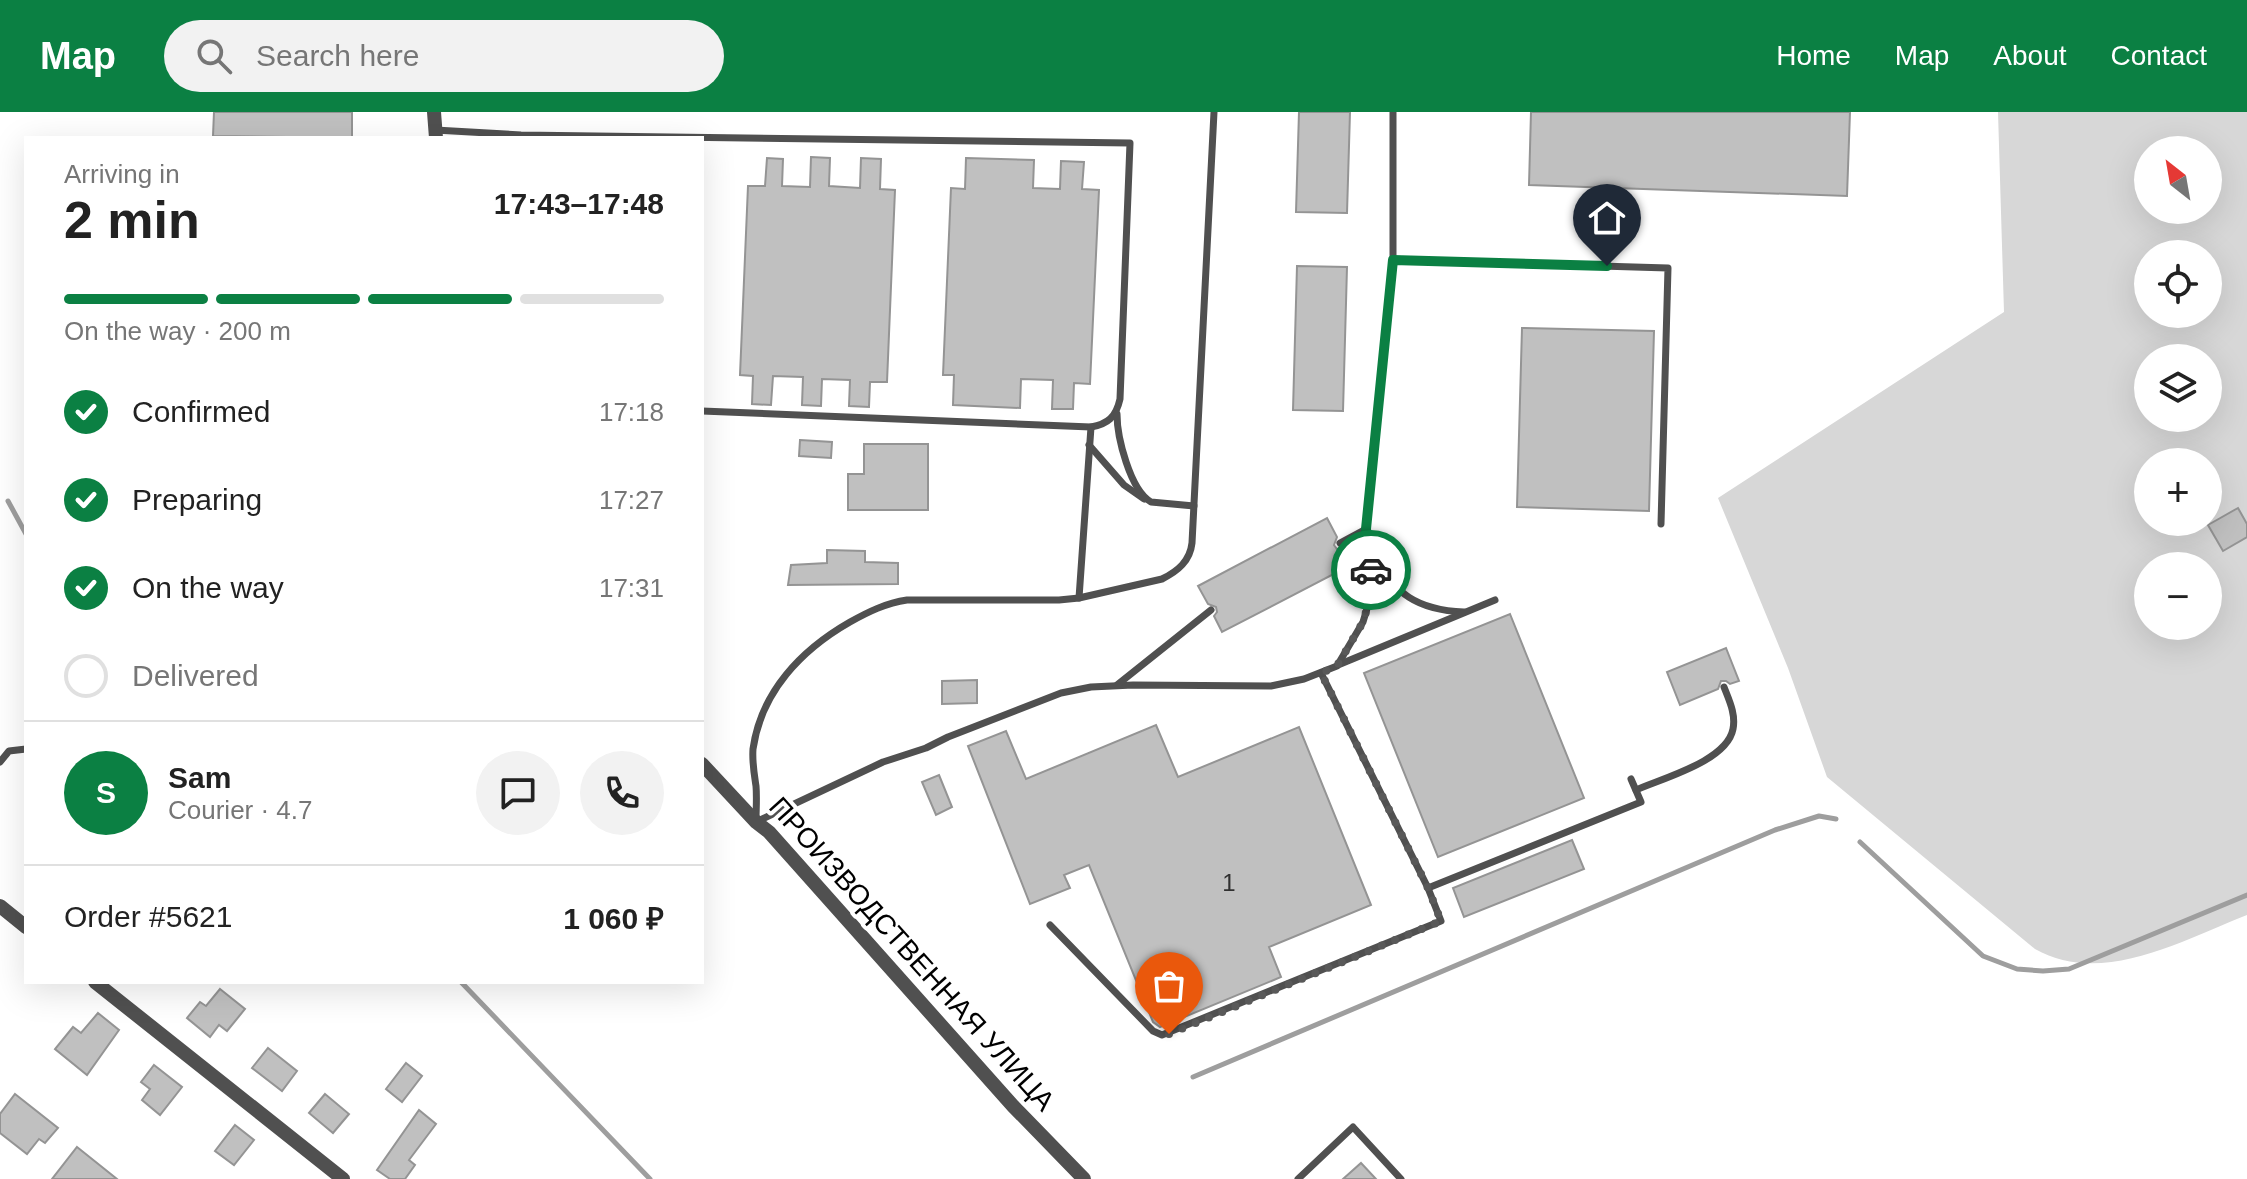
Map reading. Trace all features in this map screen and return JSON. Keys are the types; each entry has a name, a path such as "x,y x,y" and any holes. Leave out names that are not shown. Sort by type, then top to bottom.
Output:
{"street":[{"path":"434,112 435,134"},
{"name":"ПРОИЗВОДСТВЕННАЯ УЛИЦА","path":"704,766 769,832 1013,1106 1084,1179"},
{"path":"0,906 24,925"},
{"path":"98,984 343,1179"}],"lane":[{"path":"1214,112 1191,553 1173,573 1155,581 1079,598 898,601 859,618 821,641 783,677 758,727 752,769 756,786 756,822 883,762 926,748 1039,700 1077,689 1115,686 1271,686 1321,673 1495,600"},
{"path":"1337,666 1368,608 1372,592 1366,529 1393,260 1393,112"},
{"path":"435,134 597,136"},
{"path":"704,137 1130,143 1118,432 1136,484 1148,501"},
{"path":"1393,260 1668,268 1661,524"},
{"path":"704,411 1091,427 1107,422 1117,412"},
{"path":"1079,598 1091,427"},
{"path":"1089,445 1124,485 1148,501 1194,506"},
{"path":"1340,543 1366,529"},
{"path":"1369,553 1389,580 1417,604 1440,611 1469,612"},
{"path":"1115,686 1211,610"},
{"path":"1050,925 1153,1031 1164,1035 1441,921 1428,888 1321,673"},
{"path":"1636,790 1723,749 1731,737 1733,724 1724,687"},
{"path":"0,762 9,751 24,749"},
{"path":"1428,888 1641,802 1631,779"},
{"path":"1298,1179 1353,1127 1401,1179"}],"shaded area":[{"path":"1998,112 2247,112 2247,915 2169,947 2115,962 2087,963 2061,959 2035,949 1827,777 1788,668 1718,498 2004,312"}],"building":[{"path":"214,112 352,112 352,136 213,136"},
{"path":"1299,112 1350,112 1347,213 1296,212"},
{"path":"1531,112 1850,112 1847,196 1529,185"},
{"path":"811,157 830,158 829,186 860,188 861,158 881,159 880,189 895,190 887,382 870,382 869,407 849,406 850,380 822,379 821,406 802,405 803,377 773,376 771,405 752,404 753,376 740,375 748,186 765,186 767,158 783,159 782,186 810,187"},
{"path":"966,158 1034,160 1033,188 1060,189 1061,161 1084,162 1082,189 1099,190 1090,384 1074,383 1073,409 1052,409 1053,380 1021,379 1020,408 953,405 954,375 943,375 951,188 965,189"},
{"path":"1297,266 1347,267 1343,411 1293,410"},
{"path":"1522,328 1654,331 1649,511 1517,507"},
{"path":"800,440 832,442 831,458 799,456"},
{"path":"864,444 928,444 928,510 848,510 848,474 864,474"},
{"path":"2238,508 2247,524 2247,537 2223,551 2214,536 2222,536 2222,517"},
{"path":"1327,518 1337,537 1334,545 1337,549 1343,549 1351,565 1222,632 1214,616 1216,607 1208,604 1198,586"},
{"path":"827,550 865,551 865,562 898,563 898,584 788,585 791,565 827,563"},
{"path":"1510,614 1584,798 1438,857 1364,673"},
{"path":"1726,648 1739,681 1730,684 1721,681 1718,689 1680,705 1667,672"},
{"path":"977,680 977,703 942,704 942,681"},
{"path":"1156,725 1178,777 1299,727 1371,905 1269,947 1281,977 1160,1027 1153,1022 1089,865 1064,875 1070,888 1030,904 968,746 1006,731 1026,779"},
{"path":"939,775 952,807 936,815 922,782"},
{"path":"1572,840 1584,869 1464,917 1453,888"},
{"path":"220,989 245,1009 227,1031 219,1025 210,1037 187,1018 200,1002 206,1006"},
{"path":"98,1013 119,1030 87,1075 55,1049 73,1027 81,1033"},
{"path":"268,1048 297,1071 282,1091 252,1068"},
{"path":"406,1063 422,1076 402,1102 386,1089"},
{"path":"154,1065 182,1087 160,1115 142,1100 150,1089 141,1082"},
{"path":"15,1094 58,1128 45,1143 39,1139 27,1154 0,1133 0,1114"},
{"path":"325,1094 349,1114 333,1133 309,1113"},
{"path":"419,1110 436,1124 409,1160 415,1165 405,1179 390,1179 377,1170"},
{"path":"235,1125 254,1140 234,1165 215,1151"},
{"path":"77,1147 117,1179 52,1179"},
{"path":"1361,1163 1376,1179 1343,1179"}],"waterway":[{"path":"8,501 24,530"},
{"path":"1193,1077 1775,830 1819,816 1836,819"},
{"path":"1860,842 1983,956 2017,969 2069,969 2247,895"},
{"path":"463,984 650,1179"}],"way so far":[{"path":"1169,1034 1441,921 1428,888 1321,673 1337,666 1363,622 1372,592 1371,570"}],"route":[{"path":"1371,570 1366,529 1393,260 1607,266"}]}
